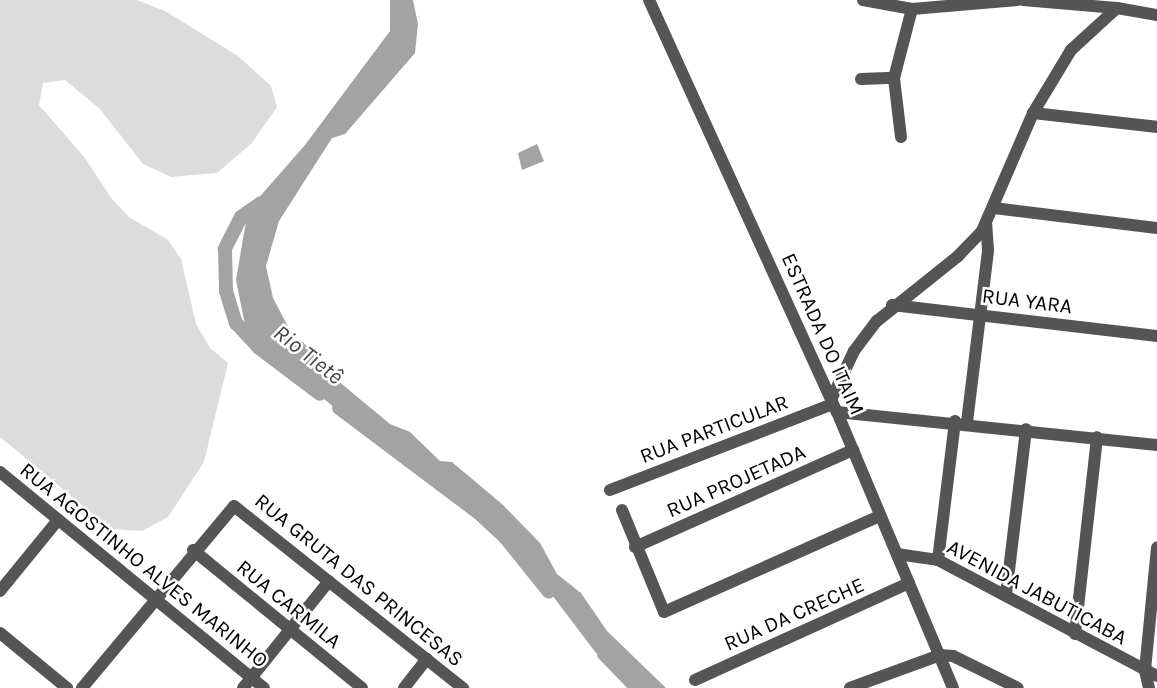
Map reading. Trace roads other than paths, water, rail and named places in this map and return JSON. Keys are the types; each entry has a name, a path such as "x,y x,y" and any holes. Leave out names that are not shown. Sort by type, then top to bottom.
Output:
{"street":[{"name":"ESTRADA DO ITAIM","path":"649,0 834,406 953,688"},
{"path":"863,0 912,9 952,3 1018,0"},
{"path":"1023,0 1117,8 1157,15"},
{"path":"1117,8 1070,50 1033,113 986,224 958,256 892,305 855,351 834,406 1157,445"},
{"path":"901,137 894,78 912,9"},
{"path":"861,79 894,78"},
{"path":"1033,113 1157,127"},
{"path":"993,208 1157,228"},
{"path":"938,560 979,315 986,224"},
{"name":"RUA YARA","path":"892,305 1157,336"},
{"name":"RUA PARTICULAR","path":"610,490 834,406"},
{"path":"1006,595 1026,429"},
{"path":"1075,634 1097,437"},
{"name":"RUA PROJETADA","path":"635,547 853,450"},
{"name":"RUA AGOSTINHO ALVES MARINHO","path":"0,472 155,598 247,683 264,688"},
{"name":"RUA GRUTA DAS PRINCESAS","path":"193,550 229,508 236,507 463,688"},
{"path":"622,510 663,611 880,516"},
{"path":"0,591 58,520"},
{"path":"1149,688 1157,548"},
{"path":"82,688 193,550"},
{"name":"RUA CARMILA","path":"193,550 362,688"},
{"name":"AVENIDA JABUTICABA","path":"897,554 938,560 1151,673"},
{"path":"247,683 329,581"},
{"name":"RUA DA CRECHE","path":"695,680 909,583"},
{"path":"0,633 67,688"},
{"path":"850,688 940,655 953,656 1018,688"},
{"path":"404,688 427,659"}],"water":[{"name":"Rio Tietê","path":"390,0 413,0 418,24 415,53 345,134 332,138 279,221 266,266 273,298 294,338 303,342 326,371 390,424 410,432 440,461 452,462 503,505 540,543 557,574 581,593 607,631 666,688 640,688 596,653 530,566 463,493 339,411 266,353 246,330 236,280 248,210 305,145 390,31"},
{"path":"537,144 544,161 522,170 518,153"}],"waterway":[{"name":"Rio Tietê","path":"261,203 241,217 225,249 226,291 236,323 259,348 320,394"},
{"name":"Rio Tietê","path":"339,408 480,514 505,537 549,592"},
{"name":"Rio Tietê","path":"604,654 637,688"}]}
